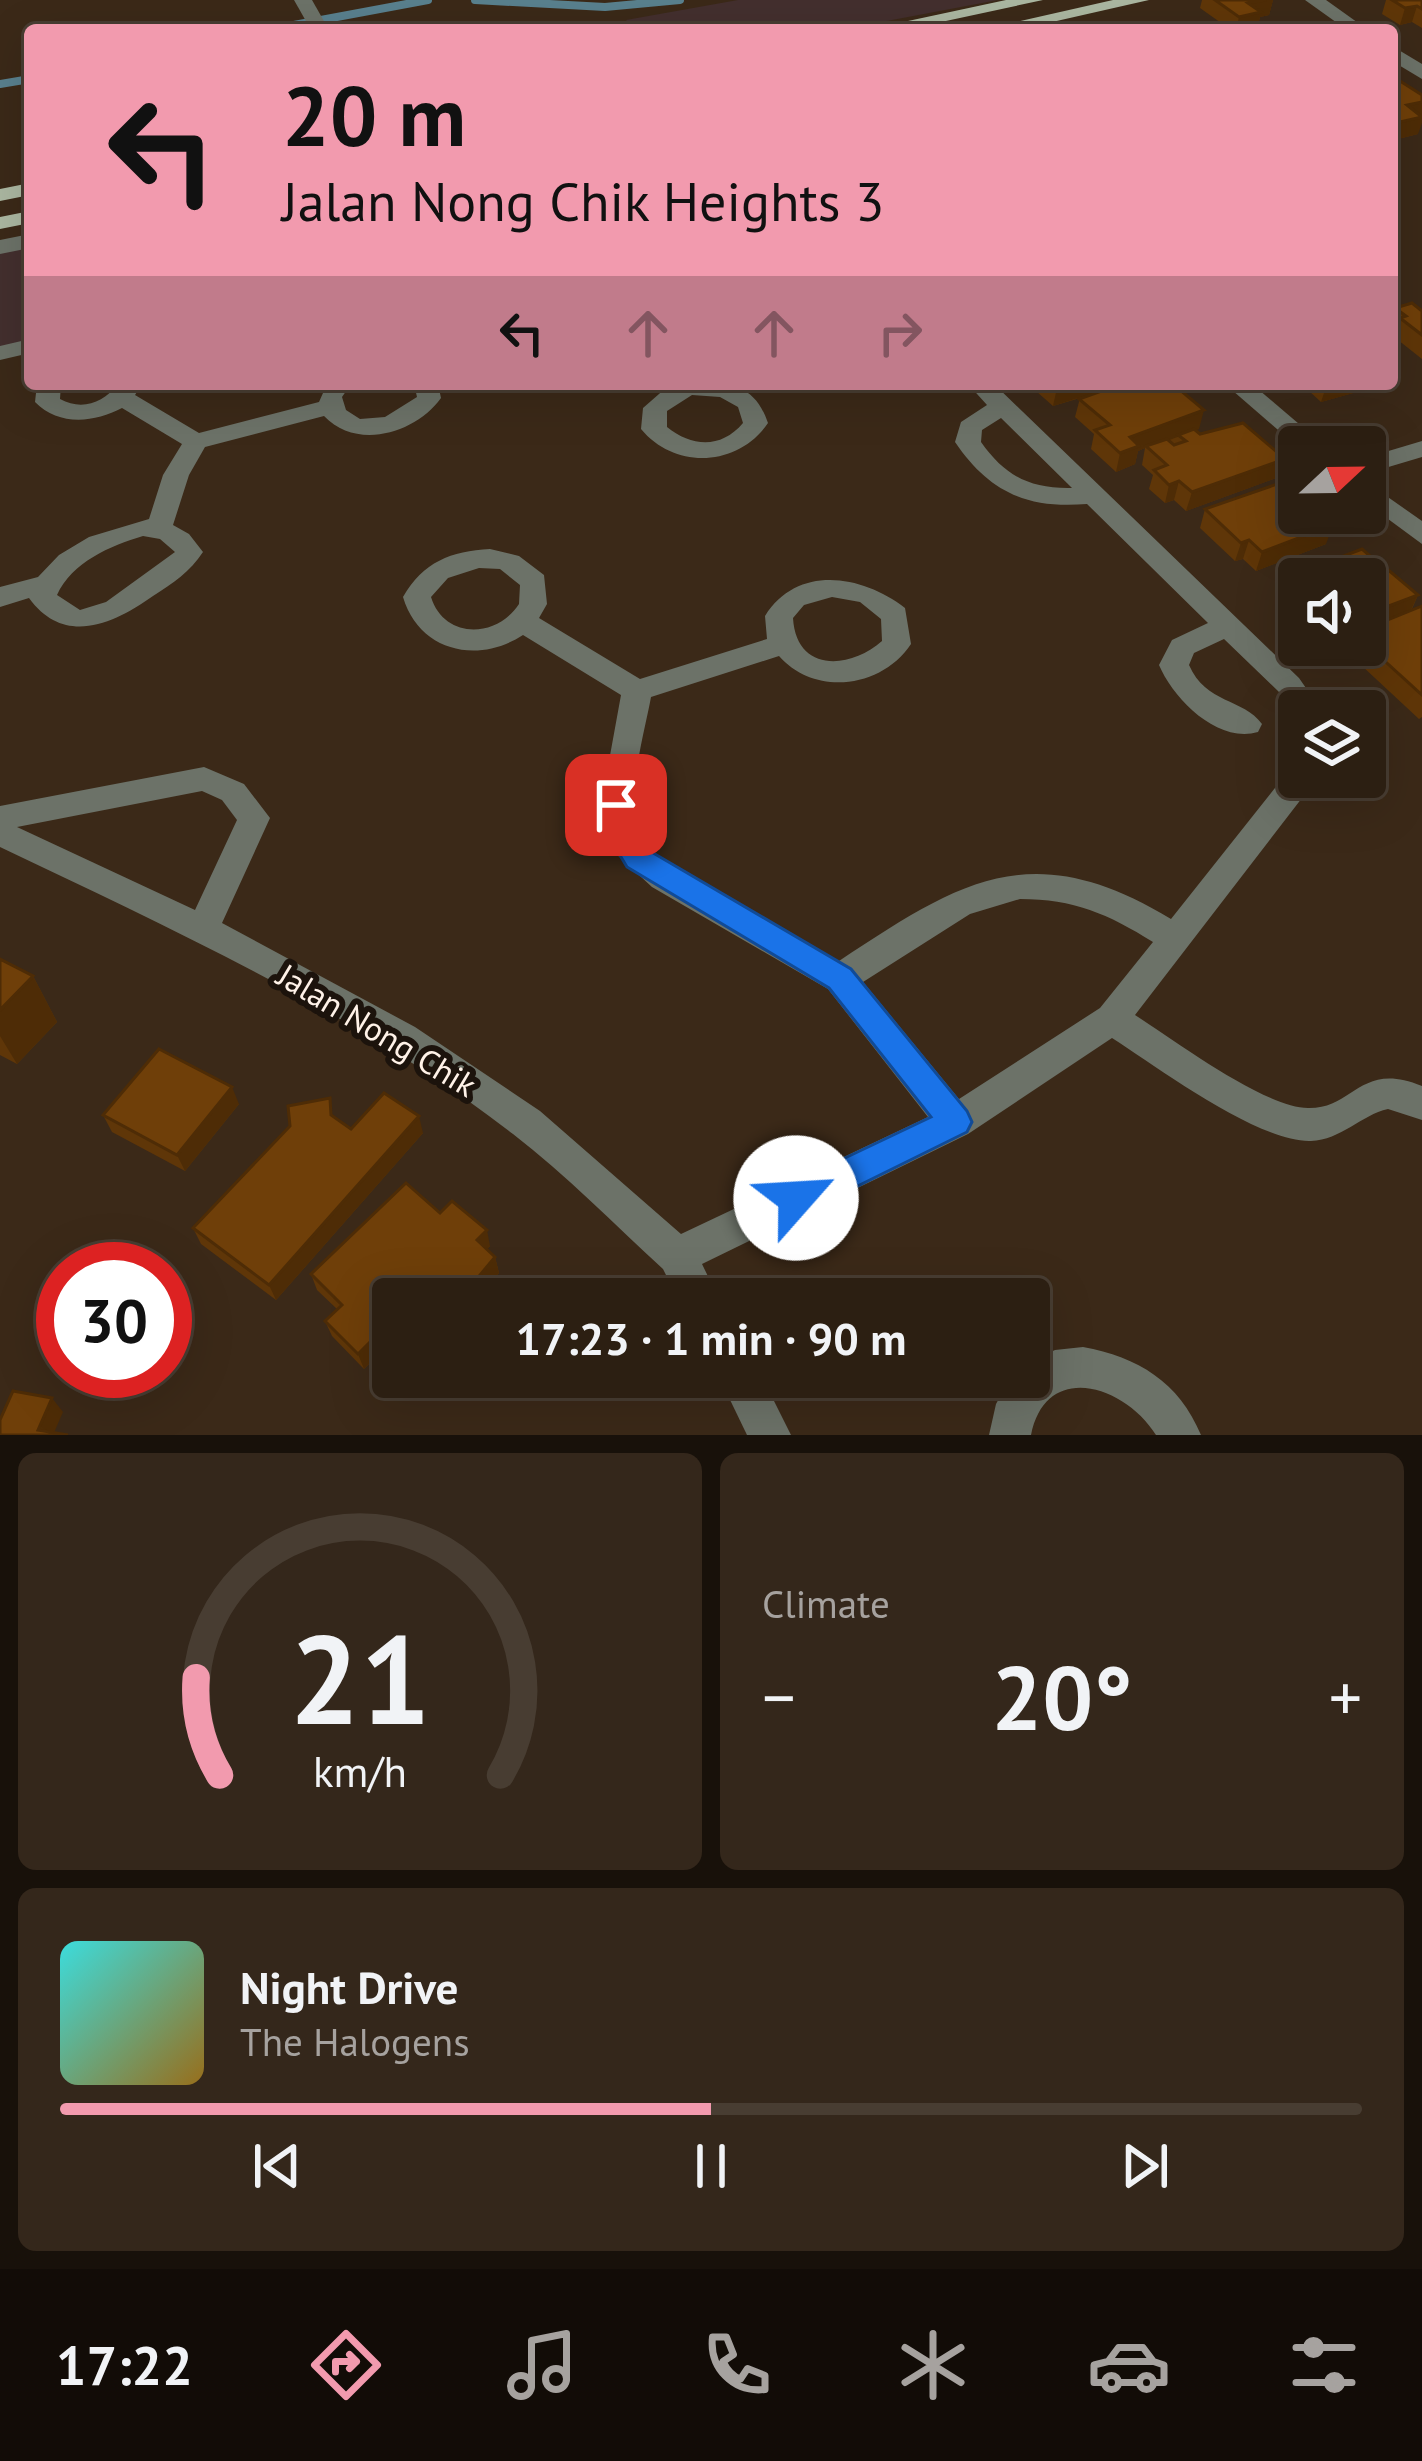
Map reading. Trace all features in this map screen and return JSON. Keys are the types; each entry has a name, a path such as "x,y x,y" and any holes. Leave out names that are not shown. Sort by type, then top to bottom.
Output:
{"main road":[{"path":"907,24 1034,0"},
{"path":"1021,24 1140,0"}],"street":[{"path":"1314,0 1349,24"},
{"path":"48,390 47,402 67,412 96,410 126,391 196,442"},
{"path":"159,527 176,475 196,442 334,396 348,423 364,427 398,424 424,408 427,390"},
{"path":"986,390 1292,690"},
{"path":"1244,390 1288,426"},
{"path":"1003,406 970,427 968,442 980,462 1031,498 1091,495"},
{"path":"1386,460 1422,449"},
{"path":"1386,506 1422,535"},
{"path":"159,527 179,538 189,552 183,562 116,609 80,620 63,616 42,597 52,574 126,530 159,527"},
{"path":"0,597 45,584"},
{"path":"523,622 637,691 781,645"},
{"path":"1227,626 1182,647 1174,665 1178,678 1210,711 1246,724"},
{"path":"637,691 616,805 617,827 625,843 664,878 840,979 956,1122"},
{"path":"0,818 204,779 233,792 254,818 203,929"},
{"path":"677,1256 956,1122 1112,1019 1285,798"},
{"name":"Jalan Nong Chik","path":"0,833 203,929 402,1038 509,1110 677,1256 688,1278"},
{"path":"840,979 964,898 999,886 1035,884 1095,894 1175,938"},
{"path":"1112,1019 1266,1112 1305,1126 1328,1123 1357,1101 1379,1094 1408,1096 1422,1104"},
{"path":"1010,1435 1021,1400 1038,1380 1060,1369 1087,1366 1114,1370 1139,1383 1161,1404 1180,1435"},
{"path":"751,1398 770,1435"}],"shaded area":[{"path":"738,0 998,0 871,24 629,24 626,20"},
{"path":"24,247 24,342 0,347 0,252"}],"building":[{"path":"1215,0 1266,0 1248,3 1261,12 1239,17"},
{"path":"1392,0 1422,0 1422,9 1405,8"},
{"path":"1398,81 1422,95 1422,102 1407,105 1422,117 1398,121"},
{"path":"1412,303 1422,311 1422,335 1400,318 1406,316 1398,307"},
{"path":"1104,390 1180,390 1204,410 1130,437 1139,446 1120,453 1095,430 1110,425 1079,399"},
{"path":"1243,423 1278,453 1278,461 1192,492 1179,481 1169,485 1154,470 1167,465 1146,446 1167,439 1174,445 1186,441 1178,435 1194,429 1200,434"},
{"path":"1278,484 1278,534 1309,534 1262,552 1249,540 1241,543 1205,509"},
{"path":"1362,549 1372,558 1338,558"},
{"path":"1386,568 1418,595 1386,607"},
{"path":"1422,606 1422,695 1386,662 1386,621"},
{"path":"0,959 33,976 0,1010"},
{"path":"159,1049 232,1087 177,1155 103,1115"},
{"path":"384,1093 419,1116 269,1285 193,1228 290,1126 288,1106 330,1098 331,1115 351,1129"},
{"path":"406,1183 440,1213 452,1201 487,1230 477,1240 495,1257 478,1278 372,1278 372,1340 358,1354 325,1321 342,1305 311,1274"},
{"path":"13,1391 52,1398 38,1430 68,1435 0,1435 0,1420"}],"waterway":[{"path":"299,24 428,0"},
{"path":"475,0 605,7 680,0"},
{"path":"0,84 24,80"}],"route":[{"path":"616,805 617,827 637,859 840,979 956,1122 796,1198"}]}
